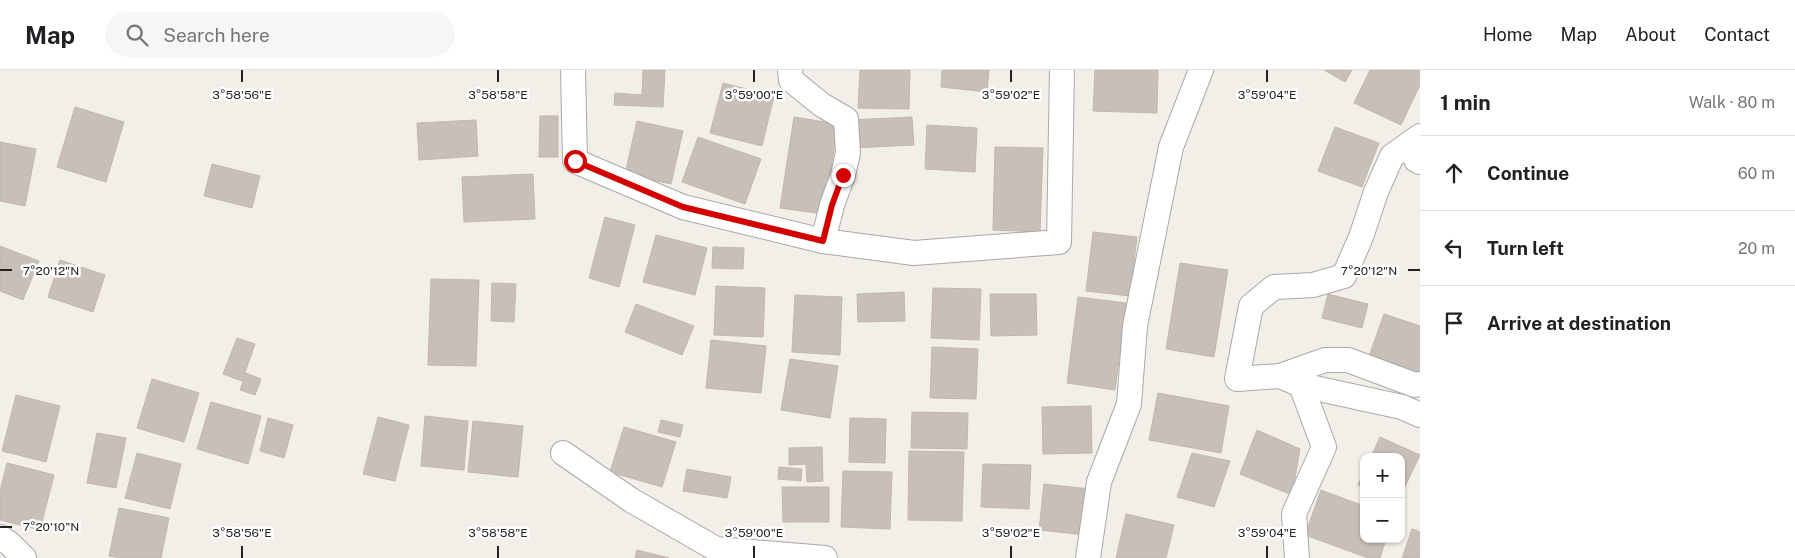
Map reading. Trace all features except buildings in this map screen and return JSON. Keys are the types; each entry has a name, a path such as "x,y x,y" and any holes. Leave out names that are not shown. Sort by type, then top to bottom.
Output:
{"street":[{"path":"573,70 575,161 683,207 823,241 914,253 1059,242 1062,70"},
{"path":"790,70 791,80 822,105 846,119 848,153 823,241"},
{"path":"1088,558 1099,482 1129,404 1135,326 1171,147 1201,70"},
{"path":"1418,147 1392,156 1344,276 1313,285 1274,287 1251,306 1237,379 1290,381 1402,407 1420,415"},
{"path":"1290,381 1325,360 1348,360 1415,385 1420,384"},
{"path":"1290,381 1324,447 1294,514 1297,558"},
{"path":"563,453 631,500 716,549 825,558"},
{"path":"0,537 24,558"}],"route":[{"path":"575,161 683,207 823,241 832,205 843,175"}]}
